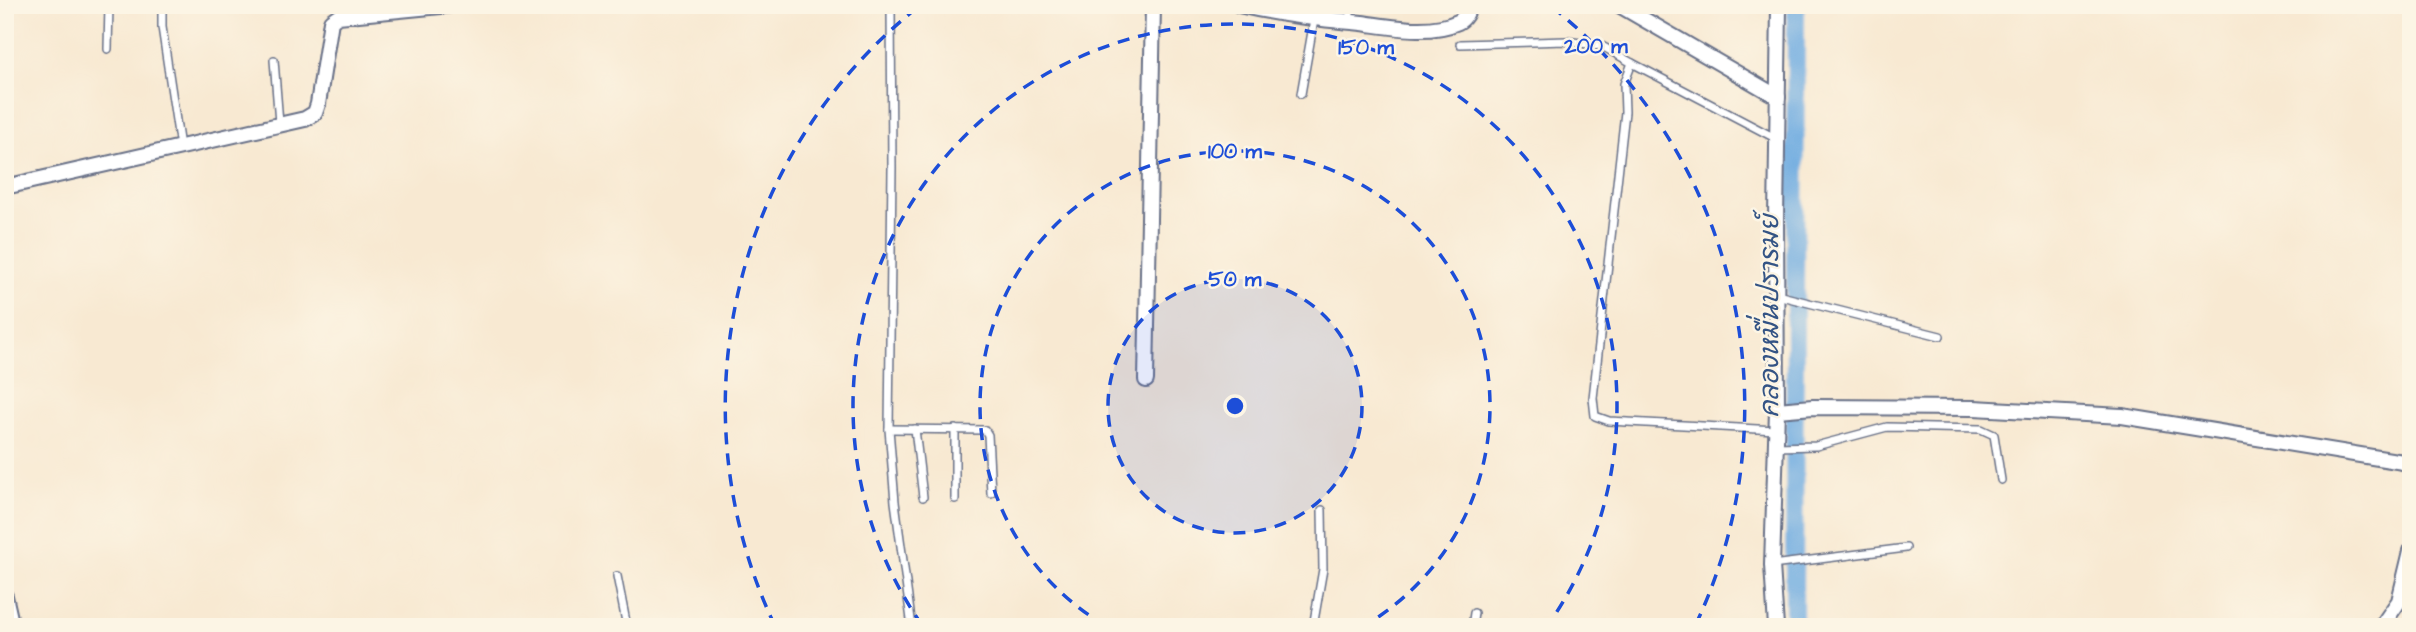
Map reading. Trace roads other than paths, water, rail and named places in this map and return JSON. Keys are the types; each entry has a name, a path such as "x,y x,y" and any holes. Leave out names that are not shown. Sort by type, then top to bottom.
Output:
{"street":[{"path":"5,187 305,119 315,113 318,104 331,21 338,16 451,5"},
{"path":"1146,380 1153,5"},
{"path":"1239,5 1314,20 1410,29 1439,27 1463,19 1470,5"},
{"path":"1619,5 1778,97"},
{"path":"1776,627 1772,565 1777,410 1779,5"},
{"path":"1777,410 1814,407 1974,408 2122,416 2403,462 2411,466"},
{"path":"2381,627 2399,601 2411,551"},
{"path":"5,596 12,627"}],"lane":[{"path":"108,49 109,5"},
{"path":"162,5 162,27 180,147"},
{"path":"891,5 889,429 895,502 912,627"},
{"path":"1349,22 1351,5"},
{"path":"1301,94 1314,20"},
{"path":"1460,44 1566,41 1602,46 1777,140"},
{"path":"274,60 279,123"},
{"path":"1632,63 1624,84 1625,112 1593,398 1595,416 1609,421 1776,430"},
{"path":"1776,295 1940,335"},
{"path":"1775,447 1816,446 1886,427 1981,429 1994,435 2001,480"},
{"path":"889,429 987,431 991,493"},
{"path":"915,429 923,497"},
{"path":"955,429 955,499"},
{"path":"1313,627 1323,569 1322,510"},
{"path":"1772,565 1906,548"},
{"path":"617,576 627,627"},
{"path":"1472,627 1474,613"}],"waterway":[{"name":"คลองหมื่นปรารมย์","path":"1794,627 1796,5"}]}
